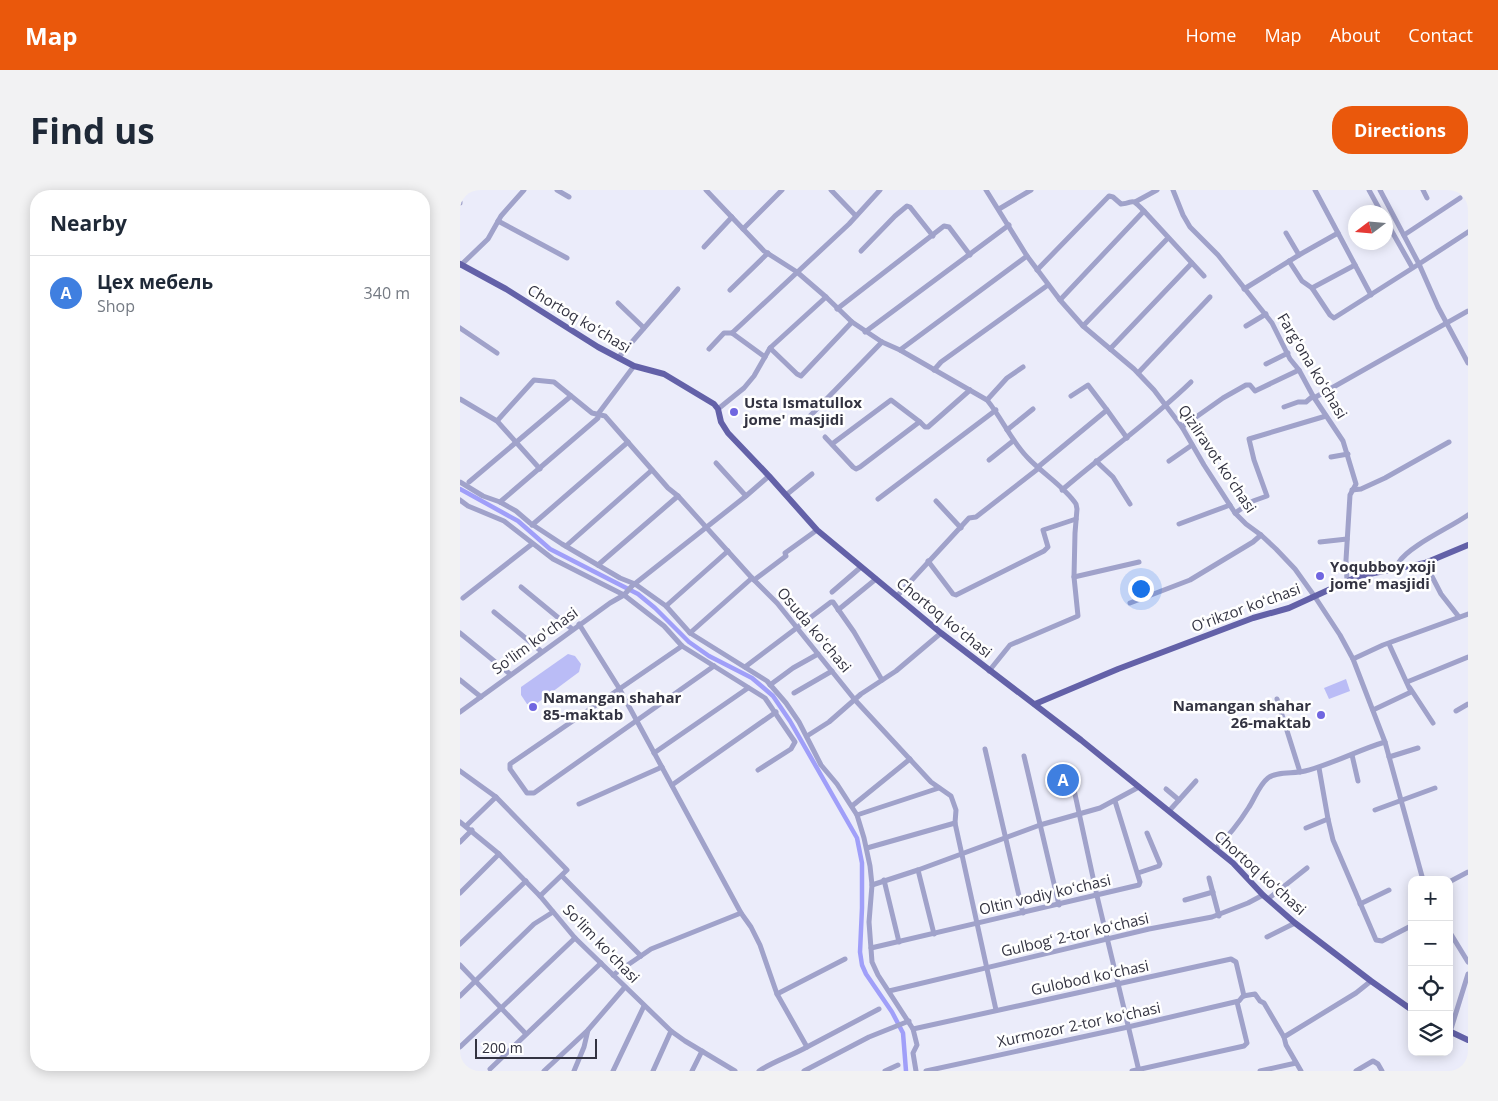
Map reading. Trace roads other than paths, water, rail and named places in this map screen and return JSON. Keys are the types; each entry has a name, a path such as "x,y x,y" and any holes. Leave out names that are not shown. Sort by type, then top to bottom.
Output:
{"main road":[{"name":"Chortoq koʻchasi","path":"461,265 506,289 618,358 634,366 664,374 709,400 718,408 721,422 728,433 816,530 941,633 1081,740 1233,863 1265,897 1295,923 1408,1007"},
{"name":"Oʻrikzor koʻchasi","path":"1035,704 1118,669 1253,618 1289,608 1347,581 1374,572 1425,563 1468,545"},
{"path":"1453,1032 1468,1040"}],"street":[{"path":"461,265 488,240 498,221 524,190"},
{"path":"557,190 569,197"},
{"path":"706,190 743,230 768,253 798,272 837,309 865,332 987,400 996,410 1013,441 1076,504 1074,577 1077,617 1010,645 989,670"},
{"path":"743,230 782,190"},
{"path":"831,190 856,216"},
{"path":"732,333 856,216 880,190"},
{"name":"Qizilravot koʻchasi","path":"986,190 1027,256 1060,300 1084,326 1138,373 1182,427 1235,513 1261,535 1295,569 1316,597 1353,659 1373,710 1389,757 1422,876"},
{"path":"999,210 1031,190"},
{"path":"1135,202 1147,192 1157,190"},
{"name":"Fargʻona koʻchasi","path":"1173,190 1190,227 1218,254 1244,289 1266,314 1313,397 1343,441 1356,484 1350,495 1346,560 1347,581"},
{"path":"1315,190 1371,295"},
{"path":"1369,190 1377,205"},
{"path":"1380,190 1419,264 1446,325 1468,363"},
{"path":"1423,190 1427,198"},
{"path":"1037,270 1107,198 1112,197 1121,204 1130,201 1135,202 1204,276"},
{"path":"1404,235 1460,198"},
{"path":"860,251 894,216 907,206 910,207 933,236"},
{"path":"1060,300 1144,211"},
{"path":"704,247 732,218"},
{"path":"498,221 567,258"},
{"path":"865,332 1009,225"},
{"path":"837,309 944,226 947,226 970,255"},
{"path":"1289,261 1302,281 1312,288 1334,318 1468,232"},
{"path":"1244,289 1299,254 1338,233"},
{"path":"1393,233 1412,267"},
{"path":"1286,234 1299,254"},
{"path":"1084,326 1168,238"},
{"path":"730,290 768,253"},
{"path":"900,350 1027,256"},
{"path":"1110,349 1192,263"},
{"path":"1312,288 1355,265"},
{"path":"934,370 940,362 1048,285"},
{"path":"618,358 678,289"},
{"path":"718,408 749,383 770,348 826,297"},
{"path":"1138,373 1210,297"},
{"path":"618,303 644,328"},
{"path":"1284,407 1298,402 1306,402 1468,311"},
{"path":"1246,326 1266,314"},
{"path":"770,348 801,376 852,322"},
{"path":"460,328 497,353"},
{"path":"709,349 724,333 732,333 765,357"},
{"path":"809,417 882,342"},
{"path":"1266,364 1288,353"},
{"path":"500,502 598,418 598,414 634,366"},
{"path":"987,400 1007,378 1023,367"},
{"path":"1182,427 1223,398 1246,385 1250,385 1255,391 1299,370"},
{"name":"Osuda koʻchasi","path":"497,421 533,380 554,382 592,413 605,416 668,488 678,496 777,603 855,700 930,782 949,793 956,810 954,823 996,1010"},
{"path":"1062,490 1166,406 1191,382"},
{"path":"1071,396 1088,385 1127,438"},
{"path":"832,444 892,400 925,427 928,427 970,390"},
{"path":"469,482 571,396"},
{"path":"460,399 497,421 540,469"},
{"path":"1007,430 1033,409"},
{"path":"878,500 996,410"},
{"path":"897,596 970,518 976,517 1107,410"},
{"path":"1235,513 1253,501 1267,496 1254,460 1249,439 1326,416"},
{"path":"825,437 856,468 860,467 920,422"},
{"path":"989,460 1013,441"},
{"path":"532,525 628,442"},
{"path":"1352,490 1361,489 1385,478 1449,442"},
{"path":"1169,461 1192,445"},
{"path":"1331,457 1348,454"},
{"path":"1096,461 1113,477 1130,504"},
{"path":"716,463 746,496"},
{"path":"566,546 652,470"},
{"path":"786,495 812,474"},
{"path":"626,594 633,585 707,528 769,476"},
{"path":"460,482 483,496 500,502 516,511 532,525 666,606 690,633 761,676 786,703 807,736 821,765 852,806 856,815 867,848 872,885 869,922 874,967 913,1029 917,1045 913,1053 916,1071"},
{"path":"598,565 678,496"},
{"path":"460,500 468,506 504,522 553,559 626,594 664,626 682,646 765,698 794,739 795,744 791,749 758,770"},
{"path":"936,502 961,528"},
{"path":"1179,524 1230,505"},
{"path":"1400,568 1402,559 1420,544 1468,515"},
{"path":"928,561 956,595 1044,551 1048,547 1044,530 1076,519"},
{"path":"690,633 753,579 786,556 785,553 816,530"},
{"path":"1130,603 1190,580 1253,542 1261,535"},
{"path":"1320,542 1348,539"},
{"path":"463,598 532,544"},
{"path":"666,606 728,551"},
{"path":"1074,577 1140,562"},
{"path":"1425,563 1441,594 1459,618"},
{"path":"832,592 861,567"},
{"path":"838,610 876,579"},
{"path":"521,587 572,629"},
{"name":"So'lim ko'chasi","path":"460,712 579,624 626,594"},
{"path":"745,667 829,602 833,602 882,680"},
{"path":"494,612 542,651"},
{"path":"1353,659 1383,645 1468,614"},
{"path":"579,624 619,688 741,913 751,927 760,945 777,994 807,1047"},
{"path":"460,633 510,674"},
{"path":"807,736 818,730 861,694 896,671 941,633"},
{"path":"1389,644 1410,688 1433,723"},
{"path":"682,646 510,764 510,769 526,792 531,794 714,666"},
{"path":"770,685 793,668 818,654"},
{"path":"1407,682 1468,657"},
{"path":"794,693 832,671"},
{"path":"460,680 481,697"},
{"path":"654,753 748,688"},
{"path":"1373,710 1409,694 1410,688"},
{"path":"1277,699 1300,772"},
{"path":"1456,711 1468,704"},
{"path":"672,785 776,712"},
{"path":"1215,849 1235,829 1266,780 1277,775 1319,768 1352,755 1363,748 1384,742"},
{"path":"1389,757 1418,748"},
{"path":"985,749 1023,913"},
{"path":"1352,755 1358,781"},
{"path":"1024,756 1058,905"},
{"path":"852,806 910,759"},
{"path":"579,804 662,767"},
{"path":"1319,768 1328,820 1341,860 1376,940 1382,941 1408,928"},
{"path":"460,771 496,797 567,870 540,896"},
{"path":"1169,811 1196,781"},
{"path":"1073,785 1097,896 1139,1070"},
{"path":"872,885 1040,825 1080,815 1115,801 1139,787"},
{"path":"856,815 940,788"},
{"path":"1375,810 1435,788"},
{"path":"1166,789 1179,800"},
{"path":"466,826 496,797"},
{"path":"1115,801 1138,873 1160,864 1147,833"},
{"path":"1306,828 1328,820"},
{"name":"Soʻlim koʻchasi","path":"460,822 499,854 540,896 575,938 644,1006 671,1030 734,1071"},
{"path":"867,848 954,823"},
{"path":"460,842 472,830"},
{"path":"460,893 499,854"},
{"name":"Gulbogʻ 2-tor koʻchasi","path":"889,991 1149,929 1220,916 1265,897 1308,868"},
{"path":"918,870 934,934"},
{"path":"1453,880 1468,872"},
{"name":"Oltin vodiy koʻchasi","path":"871,948 1139,885 1138,873"},
{"path":"562,876 641,956"},
{"path":"1209,878 1220,916"},
{"path":"884,880 899,942"},
{"path":"460,944 526,881"},
{"path":"1360,904 1389,890"},
{"path":"1185,900 1213,892"},
{"path":"460,996 534,924 553,912"},
{"path":"613,975 651,949 741,913"},
{"path":"1267,937 1295,923"},
{"path":"460,1047 575,938"},
{"path":"1453,938 1468,962"},
{"path":"777,994 845,958"},
{"name":"Gulobod koʻchasi","path":"913,1029 1231,959 1236,962 1244,996"},
{"path":"490,1069 601,963"},
{"path":"460,965 526,1034"},
{"path":"1453,1022 1468,974"},
{"path":"1284,1038 1356,993 1371,981"},
{"path":"544,1071 588,1030 625,987"},
{"path":"1132,1071 1244,1046 1246,1040 1237,1002 1244,996 1255,994 1264,1003 1300,1071"},
{"name":"Xurmozor 2-tor koʻchasi","path":"926,1071 1237,1002"},
{"path":"614,1071 644,1006"},
{"path":"759,1071 768,1065 791,1057 879,1009"},
{"path":"804,1071 869,1037 908,1022"},
{"path":"574,1071 584,1047 588,1030"},
{"path":"653,1071 671,1030"},
{"path":"692,1071 702,1051"},
{"path":"1356,1071 1373,1061 1378,1064 1382,1071"},
{"path":"1260,1071 1296,1063"},
{"path":"886,1071 898,1065"},
{"path":"460,1066 468,1071"}],"waterway":[{"path":"460,489 518,521 550,549 638,594 689,642 709,656 752,678 773,696 790,721 857,838 862,863 860,952 862,965 903,1033 906,1071"}],"place":[{"name":"Usta Ismatullox jome' masjidi","path":"734,412"},
{"name":"Yoqubboy xoji jome' masjidi","path":"1320,576"},
{"name":"Namangan shahar 85-maktab","path":"533,707"},
{"name":"Namangan shahar 26-maktab","path":"1321,715"},
{"name":"Цех мебель","path":"1063,780"}]}
